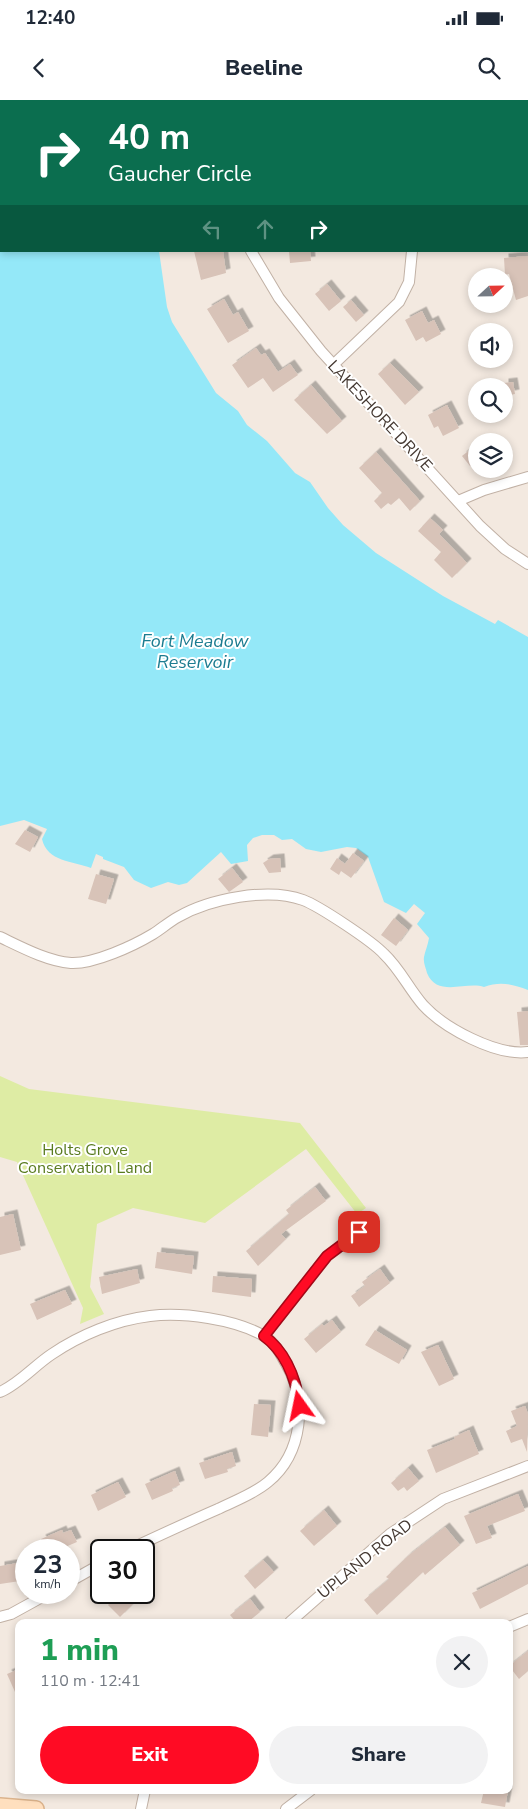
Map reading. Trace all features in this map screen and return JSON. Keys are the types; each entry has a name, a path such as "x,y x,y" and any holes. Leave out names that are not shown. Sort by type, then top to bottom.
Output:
{"street":[{"name":"LAKESHORE DRIVE","path":"252,252 279,298 333,365 494,539 528,564"},
{"path":"333,365 399,302 408,282 412,252"},
{"path":"458,501 484,490 528,478"},
{"path":"0,937 45,956 71,963 88,961 120,950 152,934 178,916 239,897 269,893 303,900 373,943 386,956 425,1007 448,1024 495,1049 528,1052"},
{"path":"264,1336 327,1256 359,1232"},
{"path":"0,1392 59,1350 98,1330 124,1321 151,1316 209,1319 238,1324 264,1336 279,1351 288,1367 299,1398 299,1426 292,1449 283,1465 268,1482 240,1499 152,1539"},
{"name":"UPLAND ROAD","path":"293,1619 390,1534 443,1499 528,1466"},
{"path":"0,1617 11,1614 29,1604"},
{"path":"513,1626 528,1619"},
{"path":"141,1809 144,1794"},
{"path":"286,1809 306,1794"},
{"path":"0,1806 36,1809"}],"green space":[{"name":"Holts Grove Conservation Land","path":"0,1076 29,1089 300,1123 366,1208 357,1214 306,1149 205,1223 133,1208 97,1224 90,1287 104,1314 80,1324 83,1308 17,1162 0,1157"}],"water":[{"name":"Fort Meadow Reservoir","path":"0,252 159,252 167,307 172,322 216,393 238,411 247,425 267,441 295,473 310,482 328,508 343,525 376,553 443,596 495,624 498,620 528,637 528,990 501,984 484,987 445,987 432,981 427,973 424,961 429,938 417,924 425,913 414,904 406,913 384,902 368,857 356,848 347,847 321,852 306,849 292,839 282,840 274,835 262,835 253,838 247,845 248,861 231,864 221,852 187,883 179,885 168,882 151,888 134,880 124,867 103,859 103,857 96,854 91,868 62,860 49,852 45,847 42,839 47,829 24,820 0,826"}],"building":[{"path":"194,252 223,252 226,273 201,280"},
{"path":"289,252 310,252 311,261 290,263"},
{"path":"528,256 528,296 516,300 513,289 513,268 505,268 504,258"},
{"path":"327,284 341,301 329,311 315,294"},
{"path":"224,299 233,315 238,312 249,331 228,343 207,309"},
{"path":"351,300 364,315 356,322 343,307"},
{"path":"422,311 428,323 434,320 441,334 426,342 423,337 416,341 405,320"},
{"path":"256,348 261,355 265,353 278,372 290,364 298,375 273,392 263,378 248,388 232,365"},
{"path":"390,363 419,392 405,405 378,374"},
{"path":"311,385 342,421 327,434 294,400"},
{"path":"447,405 459,428 443,436 438,426 434,428 428,415"},
{"path":"468,451 468,464 462,456"},
{"path":"376,452 420,501 410,511 399,498 391,505 388,503 381,509 374,501 382,493 359,468"},
{"path":"430,518 443,530 439,534 467,563 452,578 434,560 441,552 418,531"},
{"path":"25,830 38,837 30,852 15,844"},
{"path":"353,853 364,861 351,878 341,871 339,875 330,869 337,858 345,864"},
{"path":"280,858 281,872 269,873 263,863 269,859"},
{"path":"232,868 243,882 229,892 218,879"},
{"path":"96,874 114,879 106,904 88,899"},
{"path":"394,918 408,930 396,946 381,935"},
{"path":"528,1011 528,1045 520,1045 517,1012"},
{"path":"315,1187 326,1201 281,1234 286,1239 258,1266 246,1251 289,1214 286,1210"},
{"path":"13,1214 21,1250 0,1255 0,1217"},
{"path":"157,1252 194,1256 192,1274 155,1268"},
{"path":"137,1269 140,1283 102,1294 99,1277"},
{"path":"380,1269 390,1283 359,1307 351,1296 365,1286 362,1282"},
{"path":"213,1276 252,1279 251,1297 212,1292"},
{"path":"65,1290 72,1304 37,1320 30,1304"},
{"path":"332,1320 341,1332 316,1353 304,1339 322,1324 324,1326"},
{"path":"375,1330 407,1350 399,1364 365,1345"},
{"path":"438,1345 454,1379 439,1386 421,1352"},
{"path":"254,1404 271,1405 268,1437 251,1435"},
{"path":"525,1406 528,1414 527,1452 522,1439 511,1443 506,1431 517,1426 511,1411"},
{"path":"469,1430 479,1454 436,1473 427,1450 455,1439 454,1437"},
{"path":"232,1452 236,1466 227,1469 228,1472 205,1479 199,1463"},
{"path":"408,1468 419,1481 407,1491 404,1487 398,1491 391,1483"},
{"path":"175,1471 180,1485 172,1488 173,1491 152,1500 145,1484"},
{"path":"118,1482 126,1497 98,1511 91,1495"},
{"path":"518,1494 525,1511 487,1526 492,1538 476,1544 464,1516"},
{"path":"324,1510 337,1526 314,1546 300,1531"},
{"path":"445,1527 460,1545 425,1575 423,1572 377,1615 364,1600 389,1579 386,1577 408,1556"},
{"path":"62,1530 63,1533 71,1530 76,1539 41,1539"},
{"path":"263,1560 274,1572 255,1589 244,1576"},
{"path":"15,1564 15,1582 0,1584 0,1566"},
{"path":"528,1566 528,1584 480,1609 472,1593"},
{"path":"250,1599 260,1612 252,1619 233,1619 230,1615"},
{"path":"109,1604 133,1604 120,1617"},
{"path":"528,1651 528,1671 519,1679 513,1671 513,1663"},
{"path":"15,1671 15,1692 7,1674"},
{"path":"483,1794 507,1794 505,1807 481,1803"}],"route":[{"path":"300,1406 297,1389 288,1367 279,1351 264,1336 327,1256 359,1232"}]}
